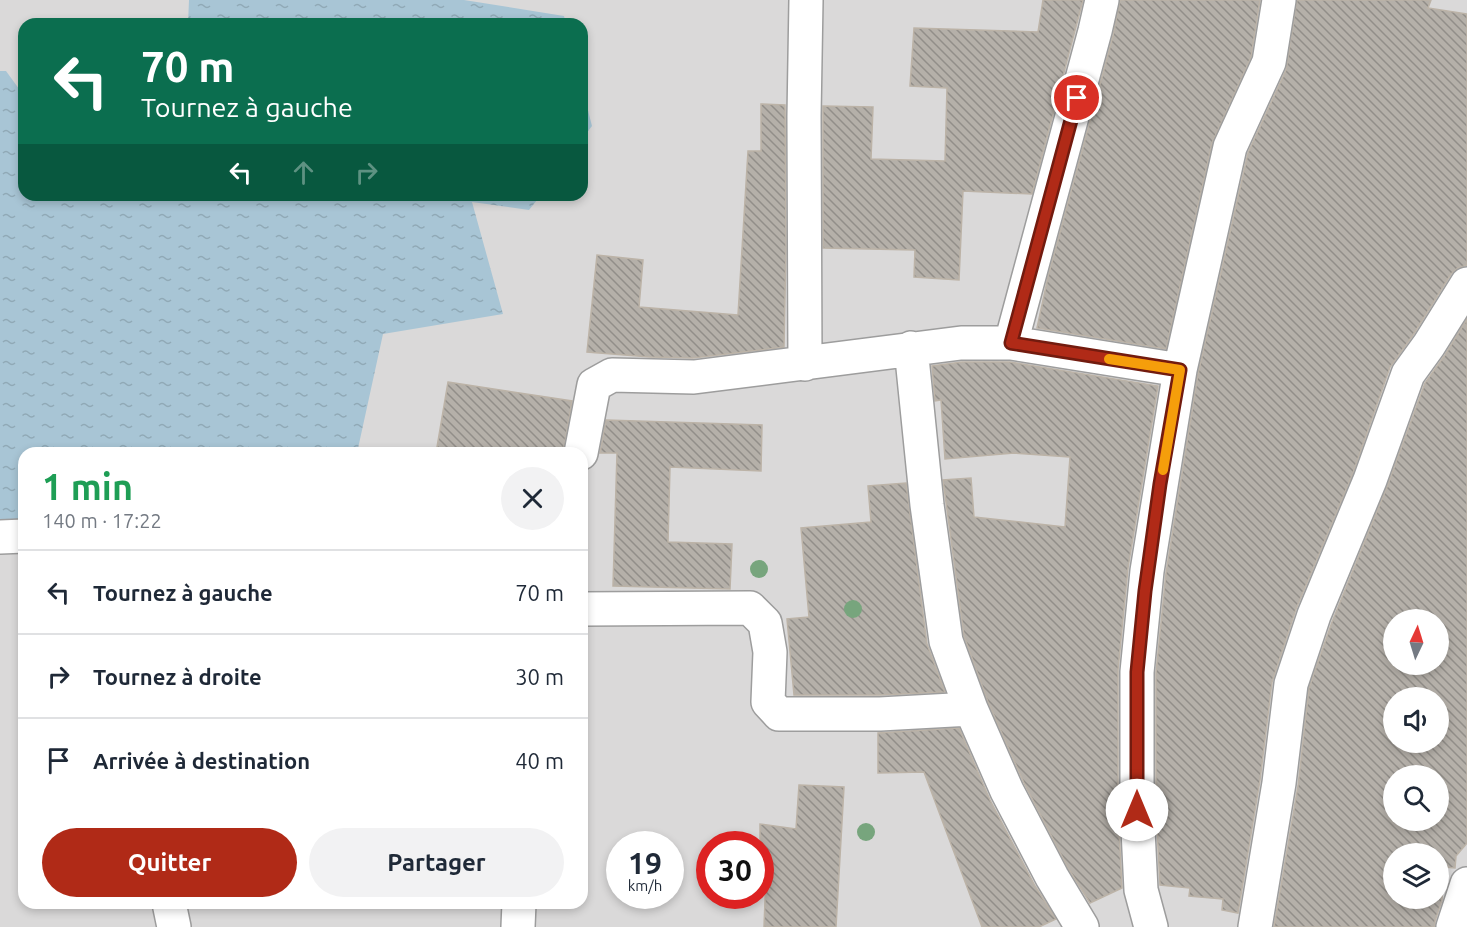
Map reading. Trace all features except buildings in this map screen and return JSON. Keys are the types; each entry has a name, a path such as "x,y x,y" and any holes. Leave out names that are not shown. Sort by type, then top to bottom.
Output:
{"street":[{"path":"805,364 806,0"},
{"path":"1011,343 1095,31 1101,0"},
{"path":"1151,927 1141,890 1137,810 1137,672 1147,571 1180,370 1230,147 1269,62 1279,0"},
{"path":"1255,927 1279,783 1291,684 1314,615 1370,480 1408,374 1467,284"},
{"path":"582,447 594,386 612,375 694,378 961,343 1011,343 1180,370"},
{"path":"911,348 927,505 946,641 971,709 1007,791 1052,877 1082,927"},
{"path":"0,537 18,536"},
{"path":"588,609 750,608 765,623 770,652 768,702 778,714 880,714 971,709"},
{"path":"1453,927 1467,884"},
{"path":"170,909 174,927"},
{"path":"518,927 519,909"}],"shaded area":[{"path":"0,0 1467,0 1467,927 0,927"}],"water":[{"path":"189,0 464,0 564,16 564,18 188,18"},
{"path":"0,71 6,71 18,88 18,201 536,201 529,210 472,202 503,314 383,334 358,447 18,447 18,522 0,524"},
{"path":"588,110 592,126 588,131"}],"slow traffic":[{"path":"1109,359 1180,370 1163,470"}],"route":[{"path":"1077,98 1011,343 1180,370 1147,571 1137,672 1137,810"}]}
